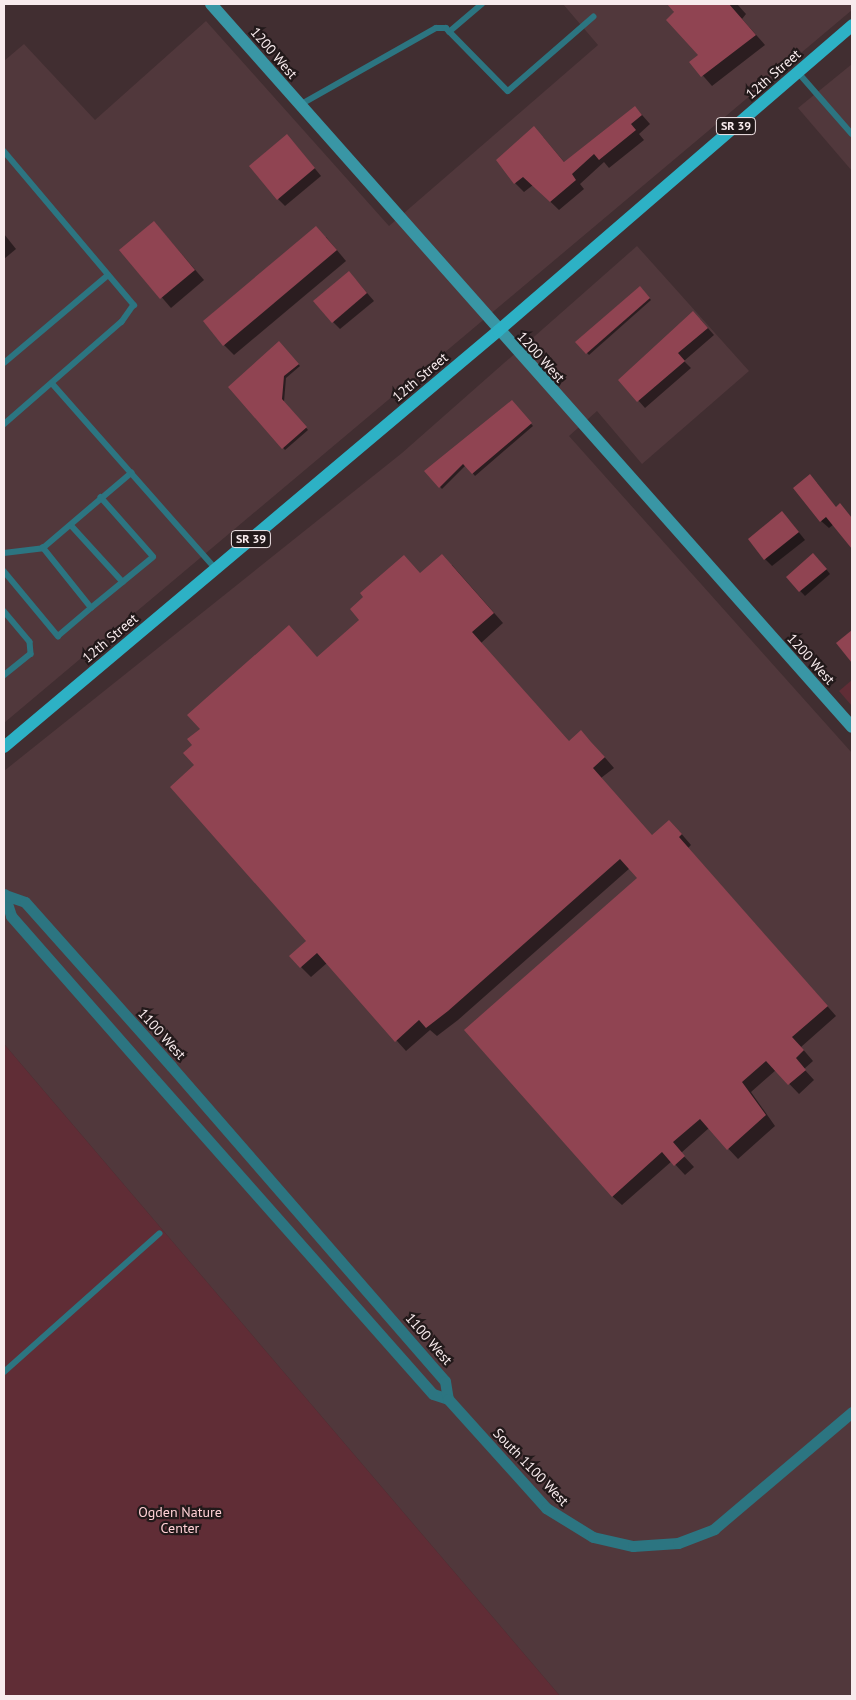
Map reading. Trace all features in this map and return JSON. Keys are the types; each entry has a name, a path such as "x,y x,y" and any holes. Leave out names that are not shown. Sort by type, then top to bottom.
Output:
{"main road":[{"name":"12th Street","path":"4,747 498,331 852,25"}],"street":[{"name":"1200 West","path":"211,4 498,331 852,727"},
{"name":"1100 West","path":"4,895 25,902 52,932 445,1381 448,1399 432,1394 11,916 4,895"},
{"path":"37,945 52,932"},
{"name":"South 1100 West","path":"448,1399 546,1508 593,1537 633,1546 678,1543 714,1529 852,1412"}],"lane":[{"path":"449,32 482,4"},
{"path":"300,104 422,33 436,28 449,32 508,91 593,17"},
{"path":"798,72 852,134"},
{"path":"4,151 134,306 122,322 4,425"},
{"path":"4,363 108,274"},
{"path":"52,383 216,569"},
{"path":"4,553 43,548 131,473"},
{"path":"4,571 58,636 153,557 101,498"},
{"path":"71,525 123,582"},
{"path":"43,548 91,608"},
{"path":"4,611 30,642 31,654 4,676"},
{"path":"4,1372 159,1234"}],"shaded area":[{"path":"563,4 852,4 852,10 4,723 4,61 24,44 95,120 206,21 389,226 598,45"},
{"path":"852,64 852,171 798,108"},
{"path":"637,246 749,371 642,464 597,411 569,436 852,753 852,1696 560,1696 4,1044 4,771 402,453"}],"green space":[{"path":"852,680 852,706 839,691"},
{"name":"Ogden Nature Center","path":"4,1044 560,1696 4,1696"}],"building":[{"path":"667,4 729,4 756,35 701,77 689,62 698,55 666,20 674,12"},
{"path":"635,106 642,115 631,124 636,130 599,160 594,154 572,174 576,180 550,202 523,177 514,184 496,160 534,126 564,162"},
{"path":"287,134 315,168 277,200 249,166"},
{"path":"154,221 195,270 160,299 119,250"},
{"path":"316,226 337,250 223,346 203,321"},
{"path":"349,271 367,293 332,323 313,301"},
{"path":"640,286 650,298 586,354 575,342"},
{"path":"693,311 708,328 678,353 685,361 637,402 618,380"},
{"path":"279,341 299,364 284,376 282,399 307,427 282,449 228,387"},
{"path":"512,400 532,423 472,474 463,464 439,488 424,471"},
{"path":"810,474 836,507 840,503 852,518 852,549 826,517 820,522 793,488"},
{"path":"782,511 799,532 764,560 748,539"},
{"path":"813,553 827,569 799,592 786,577"},
{"path":"442,554 494,613 472,632 569,741 581,730 605,757 593,768 652,835 669,820 682,834 679,837 828,1006 792,1037 804,1050 796,1058 806,1070 788,1085 766,1061 742,1082 766,1115 727,1150 700,1119 673,1142 685,1156 674,1166 662,1152 612,1197 464,1030 637,878 620,859 448,1011 426,1028 419,1020 395,1042 317,953 300,968 289,956 306,941 170,787 194,765 183,753 192,745 187,739 200,729 187,715 289,625 317,657 359,620 350,609 363,597 360,593 404,555 420,573"},
{"path":"852,630 852,663 836,643"}]}
